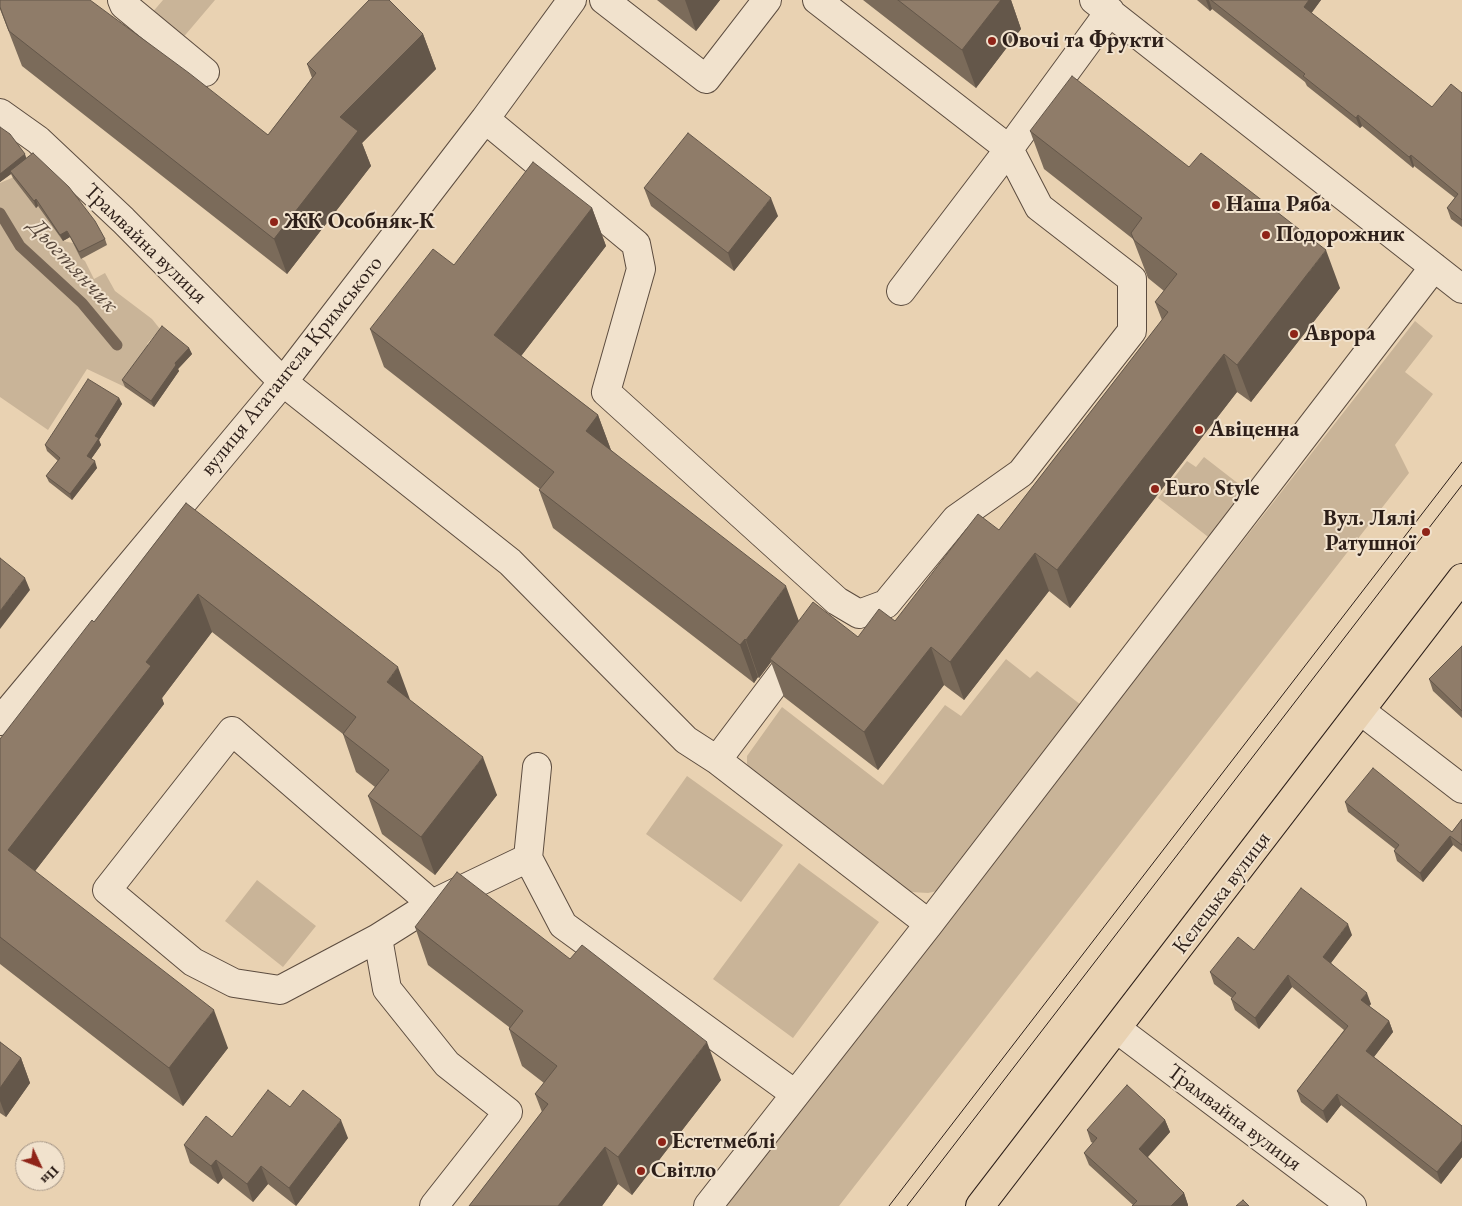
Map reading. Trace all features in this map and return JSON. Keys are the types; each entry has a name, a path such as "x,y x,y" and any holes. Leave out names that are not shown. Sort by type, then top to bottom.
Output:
{"main road":[{"name":"Келецька вулиця","path":"980,1206 1462,578"}],"street":[{"path":"122,0 124,5 205,72"},
{"name":"вулиця Агатангела Кримського","path":"0,721 284,382 485,119 572,0"},
{"path":"604,0 706,79 767,0"},
{"path":"485,119 636,244 641,269 606,392 836,600 859,614 886,604 956,519 1021,473 1132,331 1132,279 1039,207 1009,149 817,0"},
{"path":"901,291 1009,149 1102,6 1462,289"},
{"name":"Трамвайна вулиця","path":"0,113 38,140 116,214 284,382 510,562 686,740 718,760 929,924"},
{"path":"708,1206 929,924 1434,267"},
{"path":"718,760 836,600"},
{"path":"1361,711 1462,789"},
{"path":"432,904 232,731 107,890 193,962 234,983 280,990 378,938 432,904 528,858"},
{"path":"538,767 528,858 563,925 795,1094"},
{"path":"378,938 387,990 447,1064 508,1112 434,1206"},
{"name":"Трамвайна вулиця","path":"1117,1029 1352,1206"}],"shaded area":[{"path":"163,0 215,0 181,40 151,14"},
{"path":"14,177 36,207 42,206 63,241 73,243 94,279 105,273 115,291 152,319 160,329 147,344 157,355 139,367 125,387 87,369 48,430 0,397 0,183"},
{"path":"1415,321 1433,336 1405,372 1433,394 1395,445 1409,473 839,1206 723,1206"},
{"path":"1204,457 1253,495 1216,543 1158,498 1187,461 1196,467"},
{"path":"1006,659 1030,678 1037,671 1085,708 942,890 928,893 910,892 752,772 747,764 747,756 782,707 883,785 945,705 961,716"},
{"path":"687,776 783,845 741,902 646,834"},
{"path":"799,863 879,922 793,1038 713,979"},
{"path":"257,880 316,926 283,967 225,921"}],"building":[{"path":"0,0 90,0 189,73 268,135 316,73 307,64 369,0 389,0 423,34 340,117 358,131 274,239 9,31 0,7"},
{"path":"898,0 1001,0 962,50"},
{"path":"1211,0 1309,0 1304,7 1432,107 1451,84 1462,93 1462,220 1447,208 1458,194 1358,115 1356,118 1303,76 1305,74"},
{"path":"1072,76 1189,167 1201,153 1326,250 1237,365 1224,354 1057,570 1035,553 950,662 931,647 864,732 770,659 813,602 858,637 879,609 895,621 978,514 999,530 1168,312 1155,302 1177,274 1134,240 1131,233 1142,218 1030,131"},
{"path":"0,127 10,134 25,154 0,174"},
{"path":"688,133 771,198 728,253 644,188"},
{"path":"33,153 69,187 95,221 105,239 79,252 67,231 60,235 36,199 34,201 10,171"},
{"path":"533,162 592,208 494,335 598,415 586,431 786,586 746,640 740,645 539,490 554,472 370,329 433,249 454,265"},
{"path":"162,326 189,348 175,363 176,365 151,401 122,380"},
{"path":"88,379 119,398 95,436 99,438 87,456 95,461 70,494 46,476 60,458 45,445"},
{"path":"186,503 398,667 387,682 483,757 421,837 368,796 389,770 343,734 356,717 198,594 146,662 151,666 8,850 214,1010 169,1068 0,937 0,739"},
{"path":"0,558 25,578 0,611"},
{"path":"1462,646 1462,711 1429,679"},
{"path":"1373,768 1452,832 1462,819 1462,845 1450,836 1420,873 1394,851 1399,845 1345,802"},
{"path":"457,872 570,959 582,945 707,1042 618,1157 605,1147 558,1206 469,1206 548,1104 535,1094 557,1066 509,1029 523,1011 415,927"},
{"path":"1301,888 1348,924 1323,957 1367,993 1361,1000 1389,1021 1366,1051 1462,1126 1462,1141 1437,1172 1337,1094 1323,1111 1297,1091 1348,1026 1288,975 1255,1018 1231,999 1236,993 1210,972 1238,937 1254,950"},
{"path":"0,1042 21,1058 0,1088"},
{"path":"1127,1085 1165,1120 1139,1149 1184,1193 1171,1206 1132,1206 1137,1201 1084,1153 1097,1138 1087,1130"},
{"path":"268,1090 290,1107 303,1090 341,1120 289,1188 261,1166 247,1184 216,1160 211,1166 184,1145 206,1116 232,1137"},
{"path":"1243,1200 1249,1206 1236,1206"}],"waterway":[{"name":"Дьогтянчик","path":"0,213 20,246 82,303 117,345"}],"tram line":[{"path":"889,1206 1462,462"},
{"path":"907,1206 1462,485"}],"place":[{"name":"Овочі та Фрукти","path":"992,41"},
{"name":"Наша Ряба","path":"1216,205"},
{"name":"ЖК Особняк-К","path":"274,222"},
{"name":"Подорожник","path":"1266,235"},
{"name":"Аврора","path":"1294,334"},
{"name":"Авіценна","path":"1199,430"},
{"name":"Euro Style","path":"1155,489"},
{"name":"Вул. Лялі Ратушної","path":"1426,532"},
{"name":"Естетмеблі","path":"662,1142"},
{"name":"Світло","path":"641,1171"}]}
